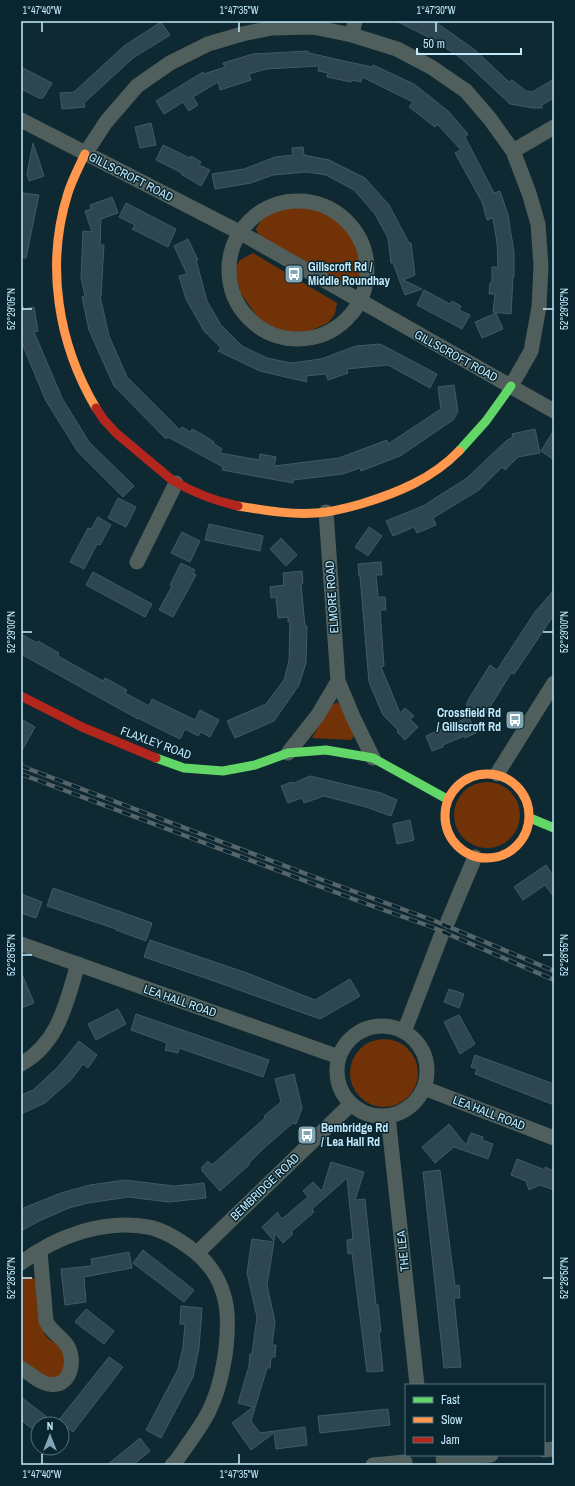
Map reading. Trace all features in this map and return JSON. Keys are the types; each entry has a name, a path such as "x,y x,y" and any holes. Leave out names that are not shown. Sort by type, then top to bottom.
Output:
{"street":[{"path":"272,28 354,28 430,67 466,91 490,119 513,151 529,192 548,266 531,351 511,386 478,432 458,454 433,474 408,486 355,505 326,512 287,512 224,503 176,483 121,437 100,414 71,359 63,330 58,292 57,263 59,231 66,199 85,154 106,122 137,86 170,64 208,44 242,34 272,28"},
{"name":"GILLSCROFT ROAD","path":"21,120 241,233 358,301 554,411"},
{"path":"513,151 554,127"},
{"path":"293,199 312,202 336,211 351,222 362,238 368,254 367,276 358,301 342,323 326,336 289,340 267,334 256,327 239,307 231,282 229,266 241,233 254,216 272,205 293,199"},
{"path":"137,562 176,483"},
{"name":"ELMORE ROAD","path":"326,512 338,681 353,717 373,758"},
{"path":"288,753 318,715 338,681"},
{"path":"497,774 554,683"},
{"name":"FLAXLEY ROAD","path":"21,696 82,726 146,754 184,768 223,771 255,765 288,753 326,750 373,758 446,799"},
{"path":"482,773 497,774 511,780 522,792 528,806 530,818 525,835 516,847 504,855 489,858 475,857 459,849 448,834 443,817 446,799 455,786 467,777 482,773"},
{"path":"530,818 554,828"},
{"path":"448,921 475,857"},
{"path":"404,1032 441,936"},
{"name":"LEA HALL ROAD","path":"21,944 339,1057"},
{"path":"21,1064 34,1057 50,1037 61,1019 78,964"},
{"path":"389,1026 404,1032 417,1042 425,1056 427,1072 424,1088 416,1102 403,1111 388,1116 375,1116 362,1112 351,1104 340,1090 336,1074 339,1057 346,1043 358,1032 373,1027 389,1026"},
{"name":"LEA HALL ROAD","path":"424,1088 554,1138"},
{"name":"BEMBRIDGE ROAD","path":"197,1253 351,1104"},
{"name":"THE LEA","path":"388,1116 417,1384"},
{"path":"21,1263 56,1242 80,1232 117,1225 150,1227 183,1242 208,1264 216,1275 225,1299 227,1313 225,1349 220,1382 214,1399 200,1426 176,1464"},
{"path":"21,1368 37,1379 48,1384 53,1384 62,1381 72,1368 71,1356 67,1345 63,1339 49,1327 46,1321 40,1251"},
{"path":"443,1460 481,1456"},
{"path":"373,1465 405,1461"}],"shaded area":[{"path":"310,207 333,213 350,228 362,248 361,273 355,281 344,284 260,239 256,229 266,215 272,211 286,208"},
{"path":"253,253 337,303 335,314 328,323 307,332 283,331 260,321 240,292 235,268 240,260"},
{"path":"337,702 346,713 354,736 351,740 312,738 329,707"},
{"path":"480,782 494,782 506,787 515,796 520,808 518,828 511,839 494,848 480,848 468,843 459,834 454,822 454,808 459,796 468,787"},
{"path":"377,1039 391,1039 403,1044 413,1054 418,1066 418,1080 413,1092 403,1102 391,1107 377,1107 365,1102 355,1092 350,1080 350,1066 355,1054 365,1044"},
{"path":"24,1277 31,1277 36,1280 40,1315 45,1335 57,1344 63,1351 65,1362 59,1378 50,1379 21,1362 21,1279"}],"building":[{"path":"396,21 434,21 475,50 509,82 512,80 526,91 532,92 554,79 554,98 542,105 542,108 510,104 462,59 434,40"},
{"path":"161,22 170,35 133,58 84,103 85,107 62,109 60,93 74,92 124,46"},
{"path":"308,51 309,53 344,61 372,67 373,65 414,84 448,111 468,134 465,137 494,193 500,191 508,215 514,252 514,277 511,314 493,312 495,294 489,294 490,283 492,283 492,267 498,267 497,243 493,218 487,220 482,202 455,153 461,150 437,124 435,127 409,107 413,102 362,77 361,82 351,80 351,82 327,77 328,73 318,71 319,66 266,69 249,74 251,80 220,90 218,82 193,97 198,105 189,111 183,102 164,114 156,101 203,72 204,74 225,67 223,63 253,54"},
{"path":"21,67 52,83 43,98 39,98 21,89"},
{"path":"151,123 156,145 140,148 135,127"},
{"path":"33,143 44,176 29,181 27,174"},
{"path":"163,145 190,158 191,156 201,162 199,165 210,170 201,186 181,174 182,173 156,160"},
{"path":"303,147 304,155 329,160 365,178 389,205 409,243 411,243 415,275 403,280 422,289 405,295 393,263 391,263 388,238 375,214 354,190 326,175 307,172 273,175 251,183 215,189 212,174 244,169 275,157 293,155 292,148"},
{"path":"23,193 39,195 26,258 21,258 21,203"},
{"path":"112,197 118,213 101,219 100,245 104,245 100,296 109,336 127,377 180,430 182,427 191,432 192,429 205,436 222,449 220,453 259,460 260,454 276,457 274,466 339,458 387,440 388,444 441,409 438,387 454,385 458,412 453,420 400,456 361,471 360,468 343,474 293,480 293,483 222,470 223,467 168,437 166,439 114,386 89,330 82,297 85,296 81,277 83,231 92,232 85,211 91,209 90,205"},
{"path":"126,203 176,229 168,247 132,229 135,225 119,217"},
{"path":"188,239 198,260 196,260 207,301 221,325 242,346 267,358 291,363 321,359 356,346 380,344 437,374 430,388 388,365 347,369 348,373 328,380 326,374 306,376 307,382 260,371 218,351 221,348 204,331 186,299 179,276 187,274 174,246"},
{"path":"424,290 450,304 452,301 461,306 459,310 470,315 462,329 417,305"},
{"path":"23,306 24,309 34,307 38,331 34,332 62,398 89,442 134,486 123,497 78,452 46,401 21,341 21,332 23,332 21,307"},
{"path":"496,313 503,329 482,338 475,322"},
{"path":"535,429 540,453 518,457 505,470 502,467 479,490 433,518 436,525 417,533 414,527 393,536 386,521 423,506 467,478 506,441 513,437 512,434"},
{"path":"554,430 554,460 541,451"},
{"path":"118,498 136,507 126,527 108,518"},
{"path":"98,517 111,525 100,545 97,544 84,569 70,562 88,528 91,529"},
{"path":"209,524 263,536 260,551 205,540"},
{"path":"369,527 382,536 368,556 355,547"},
{"path":"182,532 200,541 190,562 171,553"},
{"path":"281,538 297,555 286,566 270,549"},
{"path":"381,562 382,575 376,575 378,597 385,597 386,610 380,610 384,666 381,667 400,713 405,708 414,716 410,719 418,727 405,740 397,732 398,730 383,715 369,682 358,564"},
{"path":"181,563 195,570 193,573 196,575 173,617 159,610 172,586 170,585"},
{"path":"302,571 303,583 301,584 305,626 307,626 306,663 299,685 274,721 235,738 227,721 266,704 284,680 289,661 290,622 288,622 288,617 278,618 276,597 271,598 270,587 284,585 283,573"},
{"path":"93,572 152,604 145,617 86,585"},
{"path":"554,590 554,615 514,674 511,673 485,715 481,715 467,707 467,702 490,665 497,670 535,612"},
{"path":"21,634 37,643 38,641 59,653 58,656 103,681 105,678 127,690 125,693 149,706 152,699 195,720 200,710 219,720 210,737 201,732 198,736 185,729 180,739 138,719 21,654"},
{"path":"469,717 476,733 465,738 464,736 432,751 426,736"},
{"path":"21,719 35,727 21,752"},
{"path":"310,776 381,793 397,800 391,816 366,807 324,796 304,803 302,798 288,803 281,786 292,782 294,783"},
{"path":"410,820 414,840 397,844 393,824"},
{"path":"546,865 554,877 554,897 545,885 523,900 514,887"},
{"path":"53,888 152,923 146,941 116,929 47,906"},
{"path":"21,894 42,902 36,918 21,913"},
{"path":"150,940 247,973 315,1000 350,979 360,996 320,1019 144,957"},
{"path":"21,972 34,1003 21,1008"},
{"path":"449,989 464,994 459,1008 444,1002"},
{"path":"118,1009 126,1024 96,1040 88,1024"},
{"path":"136,1014 269,1060 263,1077 179,1048 178,1053 165,1050 167,1043 131,1030"},
{"path":"459,1015 475,1044 460,1054 444,1022"},
{"path":"79,1041 97,1055 88,1068 83,1064 71,1080 45,1103 21,1114 21,1095 33,1090 57,1068"},
{"path":"475,1055 554,1084 554,1105 475,1074 477,1069 471,1067"},
{"path":"294,1074 302,1108 296,1124 293,1123 264,1148 249,1163 250,1164 220,1191 202,1171 202,1167 208,1161 212,1165 281,1102 275,1079"},
{"path":"449,1124 466,1145 471,1133 483,1137 482,1140 493,1144 488,1159 454,1147 435,1163 422,1147"},
{"path":"517,1159 545,1170 545,1167 554,1171 554,1190 540,1185 529,1190 526,1181 511,1175"},
{"path":"331,1162 364,1172 355,1200 365,1199 376,1305 378,1305 381,1332 379,1332 383,1371 367,1372 352,1253 348,1254 347,1240 353,1239 347,1178 312,1209 314,1212 291,1232 293,1234 283,1243 275,1233 274,1241 262,1227 278,1212 282,1219 308,1197 303,1191 313,1182 322,1191"},
{"path":"440,1170 455,1286 459,1285 460,1298 454,1298 461,1367 444,1368 423,1172"},
{"path":"125,1180 174,1186 204,1183 206,1198 169,1202 128,1197 88,1203 69,1208 39,1221 21,1231 21,1209 61,1193 90,1185"},
{"path":"252,1239 274,1242 267,1285 275,1322 272,1345 276,1345 275,1357 271,1357 270,1368 267,1368 251,1421 260,1433 305,1427 307,1445 276,1449 274,1433 251,1450 232,1423 253,1407 238,1403 249,1366 250,1354 252,1354 257,1317 247,1273"},
{"path":"143,1250 194,1290 184,1302 133,1263"},
{"path":"129,1252 132,1268 84,1277 86,1302 65,1305 61,1269 92,1266 91,1259"},
{"path":"181,1306 202,1308 199,1348 193,1377 161,1438 146,1430 178,1369 183,1347 185,1324 180,1324"},
{"path":"86,1309 114,1331 104,1344 75,1322"},
{"path":"109,1357 123,1367 73,1432 70,1430 70,1416 62,1416"},
{"path":"21,1397 46,1416 30,1416 30,1427 21,1420"},
{"path":"388,1409 390,1425 320,1433 318,1416"},
{"path":"140,1438 150,1451 133,1465 107,1465"}],"railway":[{"path":"21,766 435,921 554,971"},
{"path":"21,774 364,903 432,927 554,980"}],"traffic: fast":[{"path":"459,451 486,421 511,386"},
{"path":"156,758 184,768 223,771 255,765 288,753 326,750 373,758 447,799"},
{"path":"530,818 554,828"}],"traffic: slow":[{"path":"85,154 68,193 61,220 57,248 57,276 59,304 64,331 72,358 96,408"},
{"path":"238,506 277,512 296,513 334,511 361,504 401,490 437,470 459,451"},
{"path":"479,774 495,774 511,781 522,792 529,808 529,816 529,824 526,832 517,846 511,851 495,858 479,858 463,851 452,840 445,824 445,808 452,792 463,781 479,774"}],"traffic: jam":[{"path":"96,408 104,420 116,433 172,480 204,496 238,506"},
{"path":"21,696 82,727 156,758"}],"place":[{"name":"Gillscroft Rd / Middle Roundhay","path":"294,274"},
{"name":"Crossfield Rd / Gillscroft Rd","path":"515,720"},
{"name":"Bembridge Rd / Lea Hall Rd","path":"307,1135"}]}
